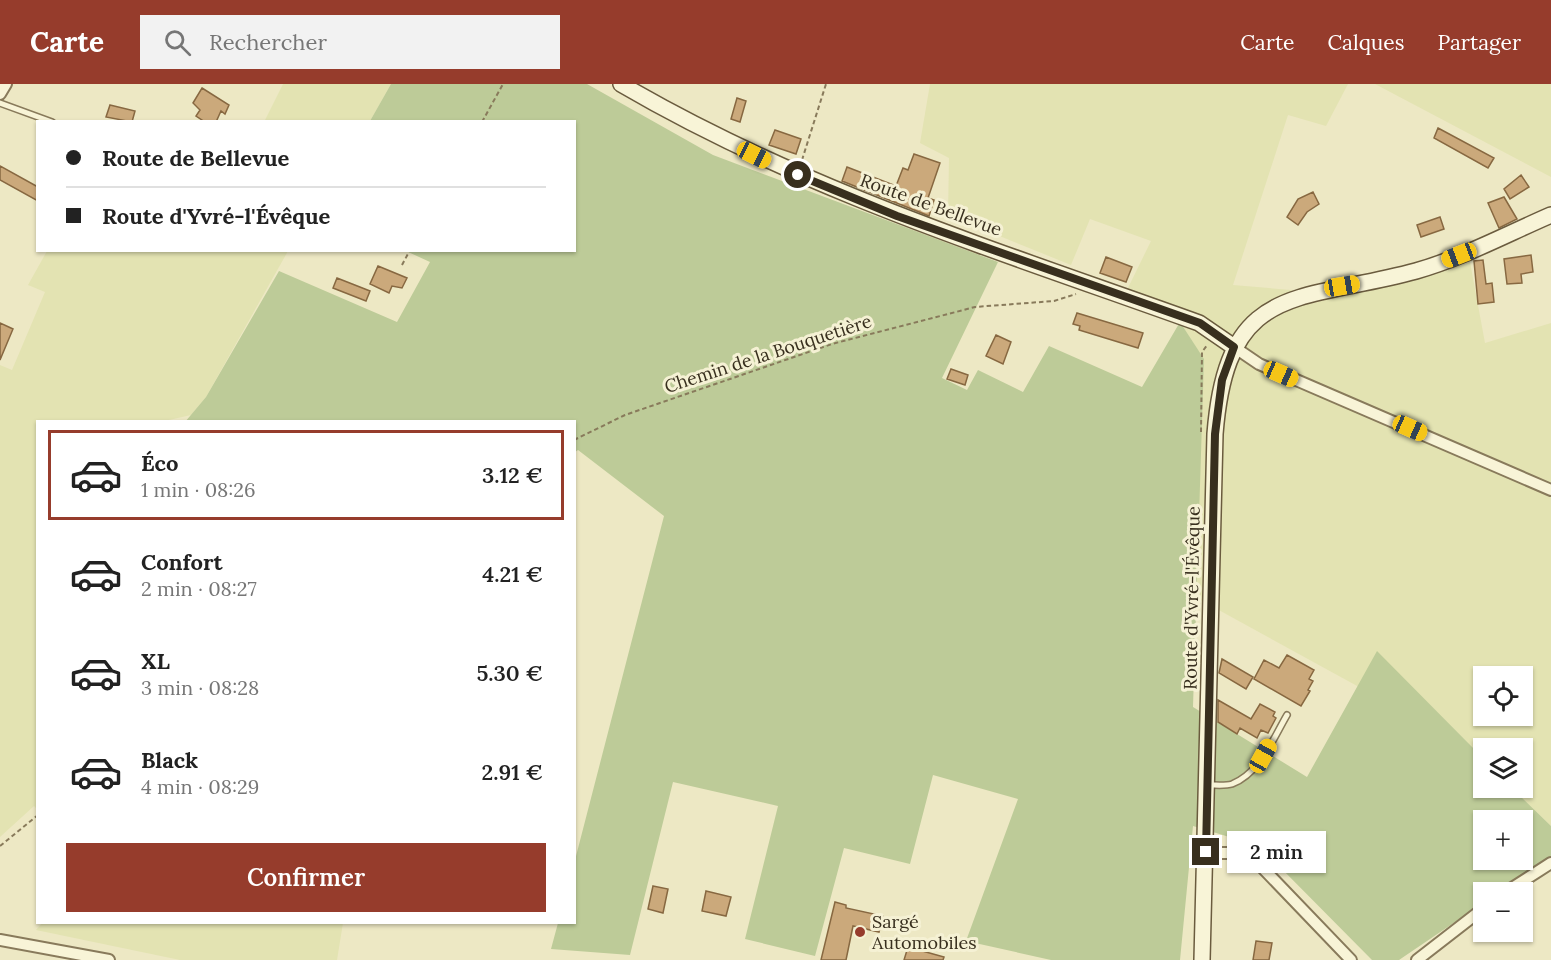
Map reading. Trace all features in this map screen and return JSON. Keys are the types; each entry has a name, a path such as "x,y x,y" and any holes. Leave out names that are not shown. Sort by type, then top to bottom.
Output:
{"street":[{"path":"0,94 6,84"},
{"name":"Route de Bellevue","path":"621,84 714,134 798,175 897,216 1200,323 1234,347"},
{"path":"1551,215 1417,271 1293,299 1263,315 1234,347 1259,364 1551,490"},
{"name":"Route d'Yvré-l'Évêque","path":"1202,960 1215,434 1222,380 1234,347"},
{"path":"1206,852 1242,853 1255,860 1351,960"},
{"path":"1522,882 1551,863"},
{"path":"1417,960 1473,917"},
{"path":"0,939 109,960"}],"lane":[{"path":"0,103 47,120"},
{"path":"1207,785 1232,784 1251,771 1263,756 1287,715"}],"path":[{"path":"483,120 502,84"},
{"path":"798,175 826,84"},
{"path":"402,265 409,252"},
{"name":"Chemin de la Bouquetière","path":"576,439 625,415 821,347 975,307 1054,301 1077,294"},
{"path":"0,846 36,817"}],"green space":[{"path":"283,84 391,84 371,120 265,120"},
{"path":"391,84 587,84 713,155 998,262 942,378 967,390 978,370 1023,392 1049,346 1142,387 1180,322 1204,359 1193,707 1307,777 1377,651 1473,748 1473,798 1522,798 1551,826 1551,857 1533,869 1533,810 1473,810 1473,870 1532,870 1514,882 1473,882 1473,910 1399,960 1372,960 1259,846 1193,826 1180,960 1051,960 966,941 1018,799 933,775 910,864 844,848 815,956 745,939 778,806 673,782 630,955 551,949 558,924 576,924 576,856 664,516 578,450 576,451 576,420 187,420 206,397 279,271 397,322 430,262 408,252 576,252 576,120 371,120"},
{"path":"930,84 1348,84 1326,126 1288,115 1233,285 1291,290 1310,304 1470,262 1485,343 1551,323 1551,826 1522,798 1533,798 1533,738 1473,738 1473,748 1377,652 1359,687 1195,597 1204,360 1180,322 1126,292 1151,241 1090,219 1071,265 948,215 949,158 920,143"},
{"path":"1375,84 1551,84 1551,177"},
{"path":"46,252 287,252 206,397 191,415 169,420 36,420 36,808 34,806 0,837 0,365 12,370 45,292 28,285"},
{"path":"41,924 343,924 337,960 180,960 36,930"}],"building":[{"path":"202,88 229,105 225,114 221,111 217,120 202,120 196,116 200,110 193,103"},
{"path":"737,98 746,101 740,122 731,119"},
{"path":"110,105 135,111 133,120 106,117"},
{"path":"1438,128 1494,158 1488,168 1434,138"},
{"path":"775,130 801,139 796,154 769,145"},
{"path":"914,154 940,163 928,198 934,200 929,216 842,181 847,167 896,186 903,168 908,170"},
{"path":"0,166 36,186 36,200 0,180"},
{"path":"1521,175 1529,187 1510,199 1504,189"},
{"path":"1313,192 1319,204 1307,212 1298,225 1287,217 1298,199"},
{"path":"1504,197 1517,219 1499,228 1488,203"},
{"path":"1440,217 1444,229 1421,237 1417,225"},
{"path":"1531,255 1533,272 1521,274 1522,283 1507,284 1504,259"},
{"path":"1106,257 1132,267 1126,282 1100,273"},
{"path":"1483,260 1486,284 1492,283 1494,302 1478,304 1474,261"},
{"path":"378,266 407,278 402,288 392,286 389,293 370,284"},
{"path":"337,278 370,291 366,301 333,288"},
{"path":"1077,313 1143,333 1138,348 1079,330 1080,326 1073,324"},
{"path":"0,323 13,329 0,360"},
{"path":"996,335 1011,342 1003,364 986,356"},
{"path":"951,369 968,375 965,385 947,379"},
{"path":"1287,655 1314,670 1309,679 1313,681 1308,690 1310,691 1301,706 1254,679 1264,660 1279,668"},
{"path":"1222,659 1253,677 1246,689 1219,673"},
{"path":"1218,700 1251,719 1260,704 1275,712 1273,716 1276,718 1268,733 1261,730 1257,738 1240,728 1237,734 1218,722"},
{"path":"653,886 668,889 663,913 648,909"},
{"path":"706,891 731,897 726,916 702,911"},
{"path":"835,902 846,905 846,908 883,916 879,932 853,926 846,960 821,960"},
{"path":"1256,941 1272,943 1269,960 1253,960"},
{"path":"908,947 944,957 943,960 904,960"}],"place":[{"name":"Sargé Automobiles","path":"860,932"}],"route":[{"path":"798,175 897,216 1200,323 1234,347 1222,380 1215,434 1206,852"}]}
